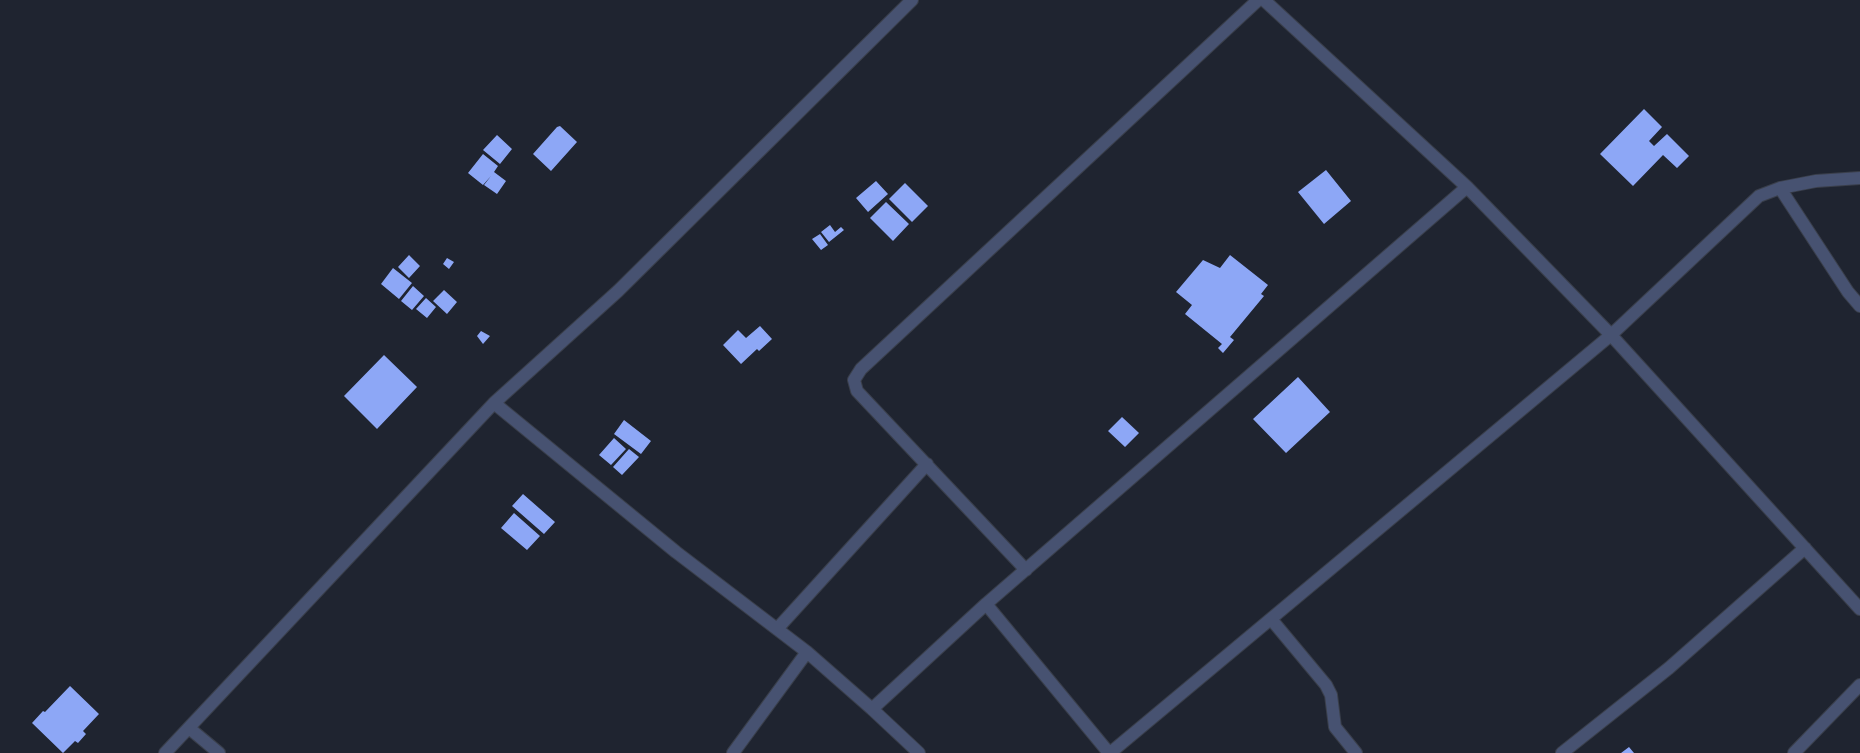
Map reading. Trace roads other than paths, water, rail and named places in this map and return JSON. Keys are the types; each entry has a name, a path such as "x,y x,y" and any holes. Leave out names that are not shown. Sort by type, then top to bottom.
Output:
{"street":[{"path":"165,753 494,403 618,291 912,0"},
{"path":"1026,570 857,391 854,380 861,369 1258,0"},
{"path":"1264,0 1467,187 1611,335 1860,609"},
{"path":"986,604 1110,753 1611,335 1759,196 1780,188 1816,181 1860,178"},
{"path":"872,709 986,604 1467,187"},
{"path":"1780,188 1848,292 1860,306"},
{"path":"494,403 676,552 807,652 872,709 919,753"},
{"path":"777,629 927,464"},
{"path":"1562,753 1669,668 1805,548"},
{"path":"1271,619 1326,685 1331,695 1335,727 1356,753"},
{"path":"733,753 807,652"},
{"path":"1794,753 1860,685"},
{"path":"189,728 219,753"}]}
